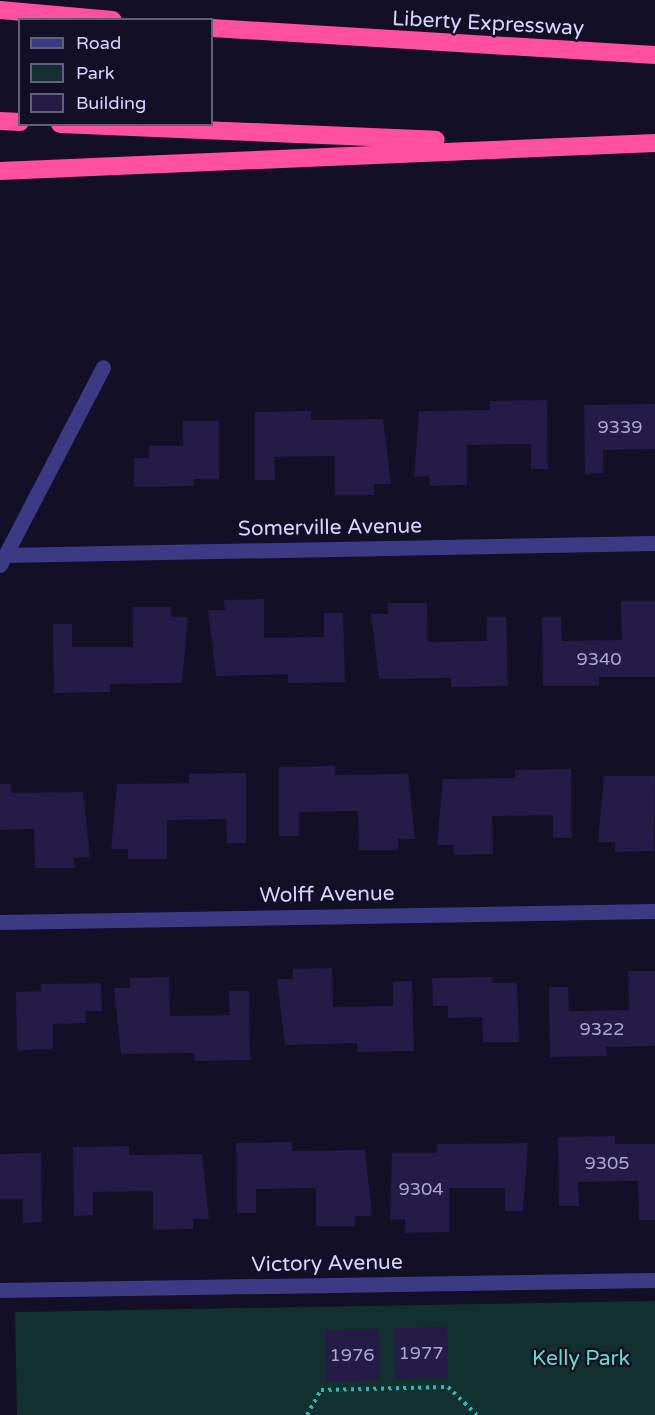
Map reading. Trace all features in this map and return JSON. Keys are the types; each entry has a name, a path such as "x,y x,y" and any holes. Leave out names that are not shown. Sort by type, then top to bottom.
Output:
{"highway":[{"path":"0,10 90,18"},
{"name":"Liberty Expressway","path":"213,28 655,55"},
{"path":"0,121 18,122"},
{"path":"94,126 281,137 655,143"},
{"path":"0,171 624,143"}],"street":[{"path":"3,560 103,367"},
{"name":"Somerville Avenue","path":"3,560 655,543"},
{"name":"Wolff Avenue","path":"0,922 655,911"},
{"name":"Victory Avenue","path":"0,1290 655,1280"}],"path":[{"path":"307,1415 321,1390 448,1387 477,1415"}],"green space":[{"name":"Kelly Park","path":"655,1301 655,1415 17,1415 15,1312"}],"building":[{"path":"547,400 548,469 531,469 531,444 467,445 467,485 430,486 429,476 414,477 419,411 490,410 490,401"},
{"path":"655,404 655,449 603,450 604,473 585,474 584,405"},
{"path":"311,411 311,420 383,419 391,484 374,484 374,495 335,495 335,456 274,457 275,480 255,480 255,412"},
{"path":"183,421 219,421 219,479 194,479 194,486 134,487 134,458 149,458 149,446 183,446"},
{"path":"264,599 264,638 324,637 324,613 343,613 345,682 288,683 288,674 216,676 208,610 225,610 224,600"},
{"path":"621,601 655,601 655,677 599,677 599,686 543,686 542,617 561,617 562,641 622,640"},
{"path":"387,603 427,603 428,642 487,641 487,617 506,617 508,686 451,687 451,678 379,679 371,614 388,614"},
{"path":"132,607 171,607 171,617 188,617 182,683 110,684 110,692 54,693 53,624 72,624 72,647 133,647"},
{"path":"335,766 335,775 408,774 415,839 398,839 398,850 359,850 358,811 299,812 299,836 279,836 279,767"},
{"path":"571,769 572,838 553,838 553,815 492,816 493,854 454,855 454,845 437,845 443,779 515,778 515,770"},
{"path":"246,773 246,843 227,843 226,819 167,820 167,859 128,859 128,849 111,849 117,784 189,783 189,774"},
{"path":"604,776 655,776 654,851 615,852 615,842 598,842"},
{"path":"0,784 11,784 11,793 83,792 90,857 74,858 74,868 35,868 34,829 0,830"},
{"path":"332,968 333,1007 393,1006 393,982 412,981 414,1051 357,1052 357,1043 285,1045 277,979 293,979 293,969"},
{"path":"628,971 655,971 655,1046 606,1047 607,1056 550,1057 549,987 568,987 569,1011 629,1010"},
{"path":"169,977 170,1016 230,1015 229,991 249,991 250,1060 194,1061 194,1053 121,1054 114,988 130,988 130,978"},
{"path":"492,977 492,983 517,983 519,1042 483,1042 482,1017 448,1018 448,1006 433,1006 432,978"},
{"path":"101,983 102,1011 86,1011 86,1023 53,1024 53,1049 17,1050 16,992 41,991 41,984"},
{"path":"615,1136 615,1144 655,1144 655,1220 639,1220 638,1181 578,1182 579,1206 559,1206 558,1137"},
{"path":"292,1142 292,1151 365,1150 372,1216 355,1216 355,1226 316,1226 316,1188 256,1189 256,1213 237,1213 236,1143"},
{"path":"528,1143 523,1211 505,1211 505,1188 449,1188 449,1232 405,1233 405,1219 390,1220 392,1153 437,1153 437,1144"},
{"path":"129,1146 129,1155 202,1154 209,1219 193,1219 193,1229 153,1230 153,1191 93,1192 93,1215 74,1216 73,1147"},
{"path":"41,1153 42,1222 23,1223 23,1199 0,1199 0,1154"},
{"path":"447,1327 448,1378 395,1379 394,1328"},
{"path":"379,1329 380,1380 326,1382 325,1330"}]}
